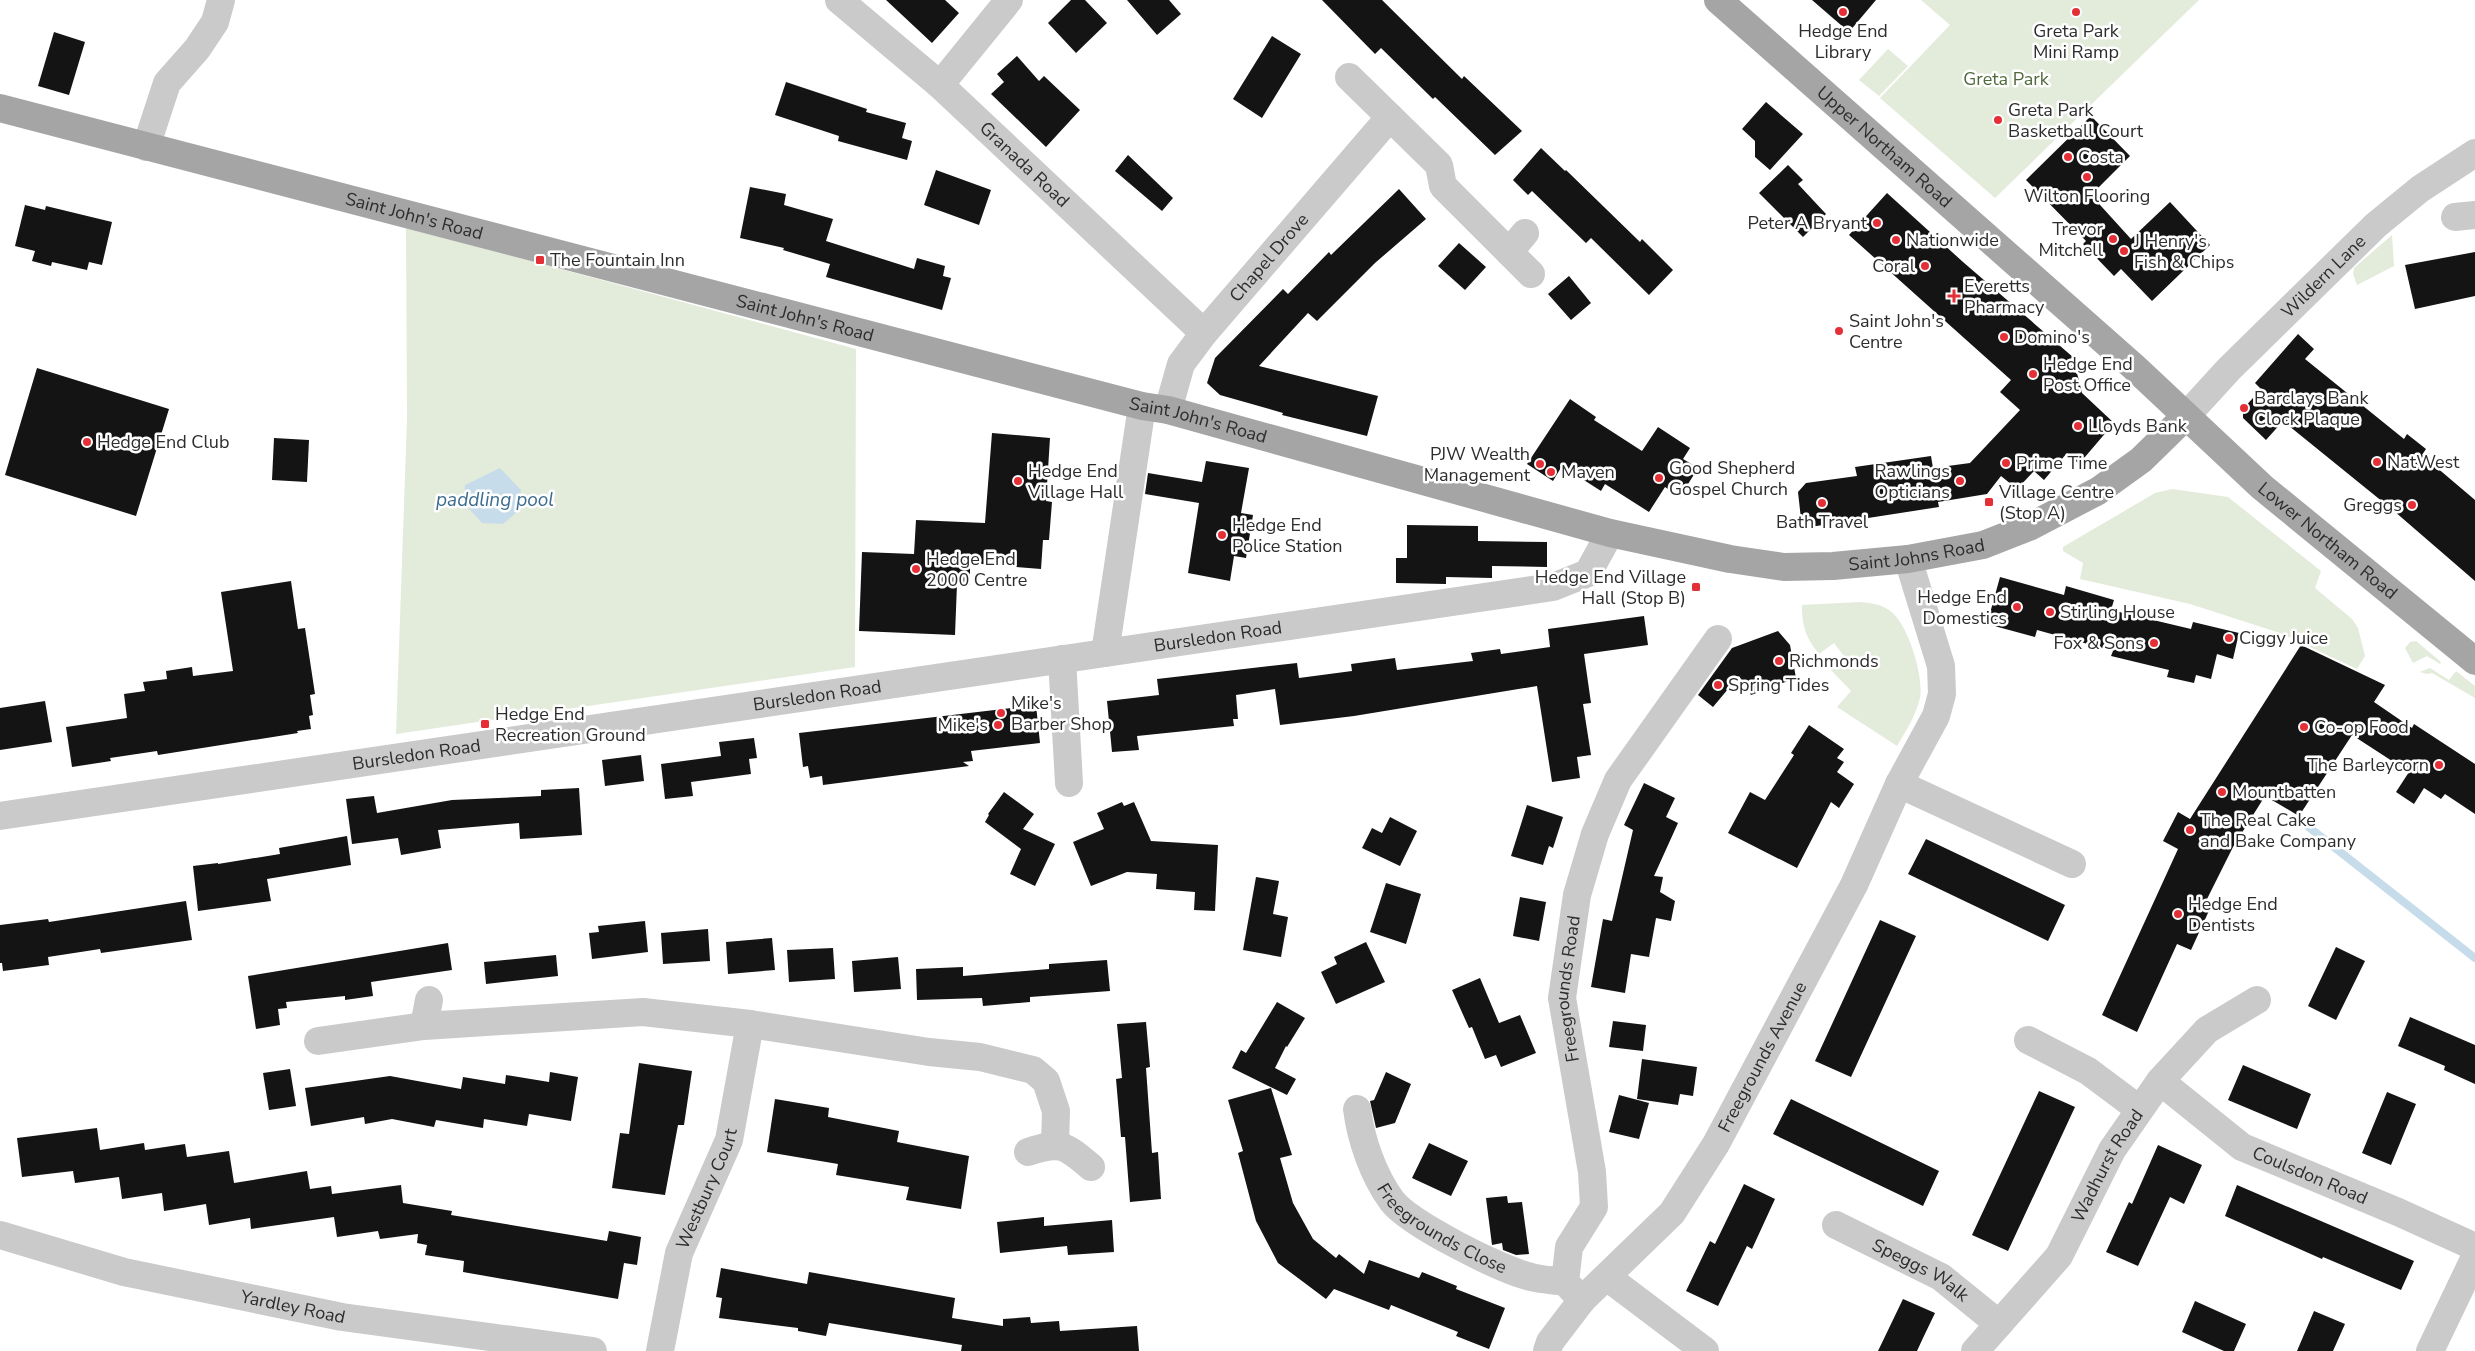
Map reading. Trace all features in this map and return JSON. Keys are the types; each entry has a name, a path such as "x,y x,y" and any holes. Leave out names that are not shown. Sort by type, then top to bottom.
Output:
{"main road":[{"name":"Upper Northam Road","path":"1718,0 2134,366 2186,416"},
{"name":"Saint John's Road","path":"0,108 1142,406 1168,410 1610,533"},
{"name":"Saint Johns Road","path":"1610,533 1730,559 1784,567 1833,566 1908,559 1983,545 2065,510 2098,491 2141,460 2186,416"},
{"name":"Lower Northam Road","path":"2186,416 2262,487 2475,661"}],"street":[{"path":"146,146 167,84 197,49 215,22 221,0"},
{"name":"Granada Road","path":"838,0 940,85 1204,334"},
{"path":"940,85 1009,0"},
{"path":"1350,76 1439,164 1443,186 1517,242 1531,274"},
{"name":"Chapel Drove","path":"1168,410 1181,364 1204,334 1390,117"},
{"name":"Wildern Lane","path":"2186,416 2228,369 2376,225 2420,189 2475,153"},
{"path":"1105,653 1142,406"},
{"name":"Bursledon Road","path":"0,816 1553,587 1588,573 1610,533"},
{"name":"Freegrounds Avenue","path":"1573,1291 1607,1277 1672,1213 1716,1144 1854,885 1899,784 1936,716 1942,694 1941,666 1908,559"},
{"name":"Freegrounds Road","path":"1573,1291 1569,1247 1594,1206 1592,1172 1562,998 1577,894 1594,834 1618,780 1718,639"},
{"path":"1062,659 1069,783"},
{"path":"1899,784 2072,864"},
{"path":"424,1026 429,1000"},
{"name":"Wadhurst Road","path":"1975,1351 2059,1256 2112,1150 2138,1109 2160,1081 2207,1030 2257,1000"},
{"path":"318,1040 424,1026 643,1012 750,1024 928,1056 980,1058 1054,1074 1055,1145"},
{"name":"Westbury Court","path":"660,1351 679,1253 729,1140 750,1024"},
{"path":"2028,1040 2088,1071 2138,1109"},
{"name":"Coulsdon Road","path":"2160,1081 2242,1147 2398,1212 2475,1247"},
{"name":"Freegrounds Close","path":"1354,1122 1378,1177 1393,1202 1426,1228 1500,1266 1573,1291"},
{"path":"1028,1152 1055,1145 1072,1151 1091,1167"},
{"name":"Speggs Walk","path":"1836,1225 1941,1277 1999,1324"},
{"name":"Yardley Road","path":"0,1236 124,1272 342,1317 593,1351"},
{"path":"2430,1351 2475,1257"},
{"path":"1607,1277 1705,1351"},
{"path":"1547,1351 1573,1291"}],"green space":[{"name":"Greta Park","path":"1921,0 2199,0 1995,198 1880,98 1950,25"},
{"path":"1888,49 1908,66 1879,96 1859,80"},
{"path":"406,227 856,349 855,667 396,734 407,418"},
{"path":"2392,235 2394,266 2357,285 2353,274 2354,268"},
{"path":"2172,489 2228,497 2321,571 2315,588 2352,619 2358,628 2365,656 2357,669 2280,633 2190,604 2080,579 2083,563 2063,551 2063,547 2155,493"},
{"path":"1860,602 1882,606 1896,616 1908,638 1917,664 1920,677 1920,698 1913,717 1897,746 1837,707 1851,691 1831,670 1846,659 1834,643 1819,654 1811,643 1804,626 1802,605"},
{"path":"2416,641 2441,662 2440,664 2427,656 2413,663 2405,648 2410,642"},
{"path":"2430,668 2449,680 2456,671 2475,686 2475,698 2432,673 2420,672"}],"water":[{"name":"paddling pool","path":"500,468 521,490 518,511 503,524 482,523 463,502 465,485"}],"building":[{"path":"886,0 945,0 959,13 932,43"},
{"path":"1071,0 1085,0 1107,23 1076,53 1048,23"},
{"path":"1127,0 1169,0 1181,14 1157,35"},
{"path":"1322,0 1382,0 1462,79 1464,76 1522,131 1495,155 1435,97 1433,99 1381,48 1375,54"},
{"name":"Hedge End Library","path":"1812,0 1876,0 1849,32"},
{"path":"54,32 85,42 69,95 38,86"},
{"path":"1272,36 1301,54 1262,118 1233,99"},
{"path":"1017,56 1039,81 1044,76 1080,110 1046,147 991,94 1004,82 997,74"},
{"path":"786,82 867,109 866,112 906,123 902,138 912,141 907,160 838,141 839,136 775,115"},
{"path":"1766,102 1803,134 1770,170 1755,157 1755,141 1742,129"},
{"path":"2091,116 2130,156 2091,195 2131,239 2170,202 2210,245 2152,301 2121,269 2114,276 2083,244 2086,241 2026,180"},
{"path":"1541,148 1640,242 1642,239 1673,270 1649,295 1591,238 1586,243 1532,191 1528,195 1513,180"},
{"path":"1128,155 1173,198 1162,211 1115,171"},
{"path":"1788,165 1803,180 1798,184 1826,214 1803,237 1759,193"},
{"path":"936,170 991,190 979,225 924,205"},
{"path":"750,187 786,194 784,205 833,219 826,241 914,269 917,258 945,266 943,276 951,278 942,310 826,277 830,264 783,250 784,248 740,238"},
{"path":"1399,189 1426,219 1375,263 1317,321 1308,313 1259,366 1378,396 1367,436 1282,415 1283,413 1220,395 1207,383 1215,358 1283,289 1288,294 1329,252 1331,255"},
{"path":"1887,193 1963,262 2081,364 2076,369 2082,393 2114,423 2079,464 2067,453 2044,480 2034,471 2017,489 2001,476 1987,494 1938,502 1939,507 1810,527 1801,519 1798,492 1806,483 1857,476 1855,467 1931,456 1933,468 1970,463 2020,410 2000,392 2011,380 1849,235"},
{"path":"25,205 45,210 46,206 112,222 102,265 89,262 87,270 52,262 51,266 32,261 35,251 15,246"},
{"path":"1459,243 1486,267 1465,290 1438,266"},
{"path":"2475,252 2475,296 2415,309 2405,265"},
{"path":"1569,276 1591,303 1571,320 1548,294"},
{"path":"2298,334 2314,349 2305,359 2404,439 2407,434 2426,449 2422,455 2475,500 2475,581 2394,511 2283,421 2266,440 2243,418 2243,409 2261,389 2255,383"},
{"name":"Hedge End Club","path":"37,368 169,409 136,516 5,475"},
{"path":"1570,399 1596,417 1594,420 1642,451 1658,427 1690,448 1683,459 1698,468 1680,497 1665,487 1649,512 1605,484 1601,491 1562,466 1553,481 1527,464"},
{"path":"992,433 1050,438 1046,501 1052,502 1049,540 1043,540 1041,569 970,563 970,585 957,584 955,635 859,631 862,552 914,554 916,520 985,523"},
{"path":"274,438 309,440 307,482 272,480"},
{"name":"Hedge End Police Station","path":"1206,461 1249,468 1241,513 1253,515 1246,558 1234,556 1230,581 1188,573 1199,503 1145,494 1148,473 1202,482"},
{"path":"1407,525 1478,526 1478,541 1547,542 1547,567 1492,566 1492,578 1446,577 1446,584 1396,583 1396,558 1407,558"},
{"path":"2000,577 2064,595 2066,586 2114,600 2111,610 2191,629 2193,622 2239,633 2233,659 2217,654 2211,679 2196,675 2194,683 2167,677 2169,670 2111,656 2113,651 2037,630 2035,637 1987,624"},
{"path":"291,581 298,629 305,628 315,694 310,695 313,715 309,716 311,729 297,731 298,733 158,755 157,751 110,758 111,761 72,767 66,727 127,718 124,694 145,691 143,682 167,679 166,671 192,667 193,676 233,671 221,592"},
{"path":"1644,616 1648,645 1584,654 1591,703 1583,704 1591,755 1577,757 1580,778 1552,782 1537,686 1354,716 1280,725 1275,689 1236,695 1238,719 1233,719 1234,726 1137,736 1139,750 1112,752 1107,701 1159,695 1157,679 1297,663 1299,678 1352,671 1351,664 1395,658 1397,670 1473,661 1471,653 1500,649 1501,654 1550,647 1548,629"},
{"path":"1778,631 1790,645 1796,678 1751,695 1739,676 1713,707 1698,695 1732,648"},
{"path":"2301,645 2385,685 2374,702 2412,728 2414,724 2475,764 2475,814 2445,794 2441,799 2424,788 2414,804 2396,792 2409,772 2352,735 2299,816 2265,796 2233,847 2207,899 2213,902 2191,950 2177,944 2137,1032 2102,1015 2178,849 2163,841 2178,812 2190,819"},
{"path":"45,701 52,742 0,750 0,708"},
{"path":"1036,705 1040,743 971,751 973,761 963,762 969,766 823,785 822,776 810,778 808,766 803,767 799,733"},
{"path":"1809,725 1844,749 1837,758 1844,762 1837,772 1854,784 1839,808 1831,802 1797,868 1728,833 1750,792 1765,800 1794,755 1791,753"},
{"path":"754,738 757,758 749,759 751,774 691,782 693,796 665,799 661,764 721,756 719,742"},
{"path":"641,755 644,781 605,786 602,760"},
{"path":"1644,783 1675,798 1666,817 1678,823 1654,876 1663,877 1660,892 1675,901 1671,921 1656,918 1649,957 1631,954 1625,993 1591,987 1603,919 1612,921 1633,830 1624,825"},
{"path":"579,788 582,835 520,839 519,823 438,830 441,848 401,855 398,838 352,844 346,799 374,796 377,813 452,800 541,796 541,790"},
{"path":"1004,792 1034,814 1023,829 1055,844 1035,886 1010,874 1021,849 985,822 988,814"},
{"path":"1122,802 1124,806 1134,802 1151,841 1218,845 1215,911 1194,910 1195,892 1156,889 1157,874 1127,872 1091,886 1073,842 1104,829 1097,813"},
{"path":"1527,805 1563,817 1553,848 1549,846 1543,865 1511,856"},
{"path":"1390,817 1417,831 1400,866 1362,848 1372,828 1382,833"},
{"path":"347,836 351,865 267,879 271,901 198,911 193,866 280,854 279,848"},
{"path":"1926,839 2065,905 2048,941 1908,874"},
{"path":"1256,877 1279,881 1273,914 1288,917 1281,957 1243,950"},
{"path":"1386,883 1421,894 1406,944 1370,932"},
{"path":"1520,897 1546,902 1539,941 1513,936"},
{"path":"186,901 192,940 101,953 100,949 48,957 49,965 3,971 2,963 0,963 0,925 48,919 49,922"},
{"path":"1880,920 1916,936 1851,1077 1815,1061"},
{"path":"645,921 648,952 592,959 589,933 599,932 598,926"},
{"path":"708,929 710,961 663,964 661,933"},
{"path":"772,938 775,970 728,974 726,942"},
{"path":"1366,942 1385,982 1336,1004 1321,972 1337,964 1334,957"},
{"path":"448,943 452,970 371,982 373,996 345,1000 345,996 286,1002 287,1008 278,1009 280,1025 256,1029 248,976"},
{"path":"2336,947 2365,961 2336,1020 2308,1006"},
{"path":"833,948 835,979 789,982 787,950"},
{"path":"556,955 558,976 486,984 484,962"},
{"path":"898,957 901,989 854,992 852,961"},
{"path":"1107,960 1110,991 1030,997 1030,1002 983,1006 982,998 917,1000 916,969 963,967 963,976 1049,969 1049,964"},
{"path":"1480,978 1499,1023 1520,1015 1536,1053 1501,1067 1496,1055 1485,1059 1472,1027 1469,1028 1452,990"},
{"path":"1277,1002 1305,1018 1286,1046 1275,1068 1296,1079 1287,1095 1232,1068 1241,1050 1246,1053"},
{"path":"2410,1017 2475,1045 2475,1084 2444,1070 2445,1066 2398,1046"},
{"path":"1613,1021 1646,1025 1643,1051 1609,1047"},
{"path":"1146,1022 1150,1067 1146,1068 1152,1153 1158,1152 1161,1199 1130,1202 1125,1137 1121,1137 1116,1079 1122,1078 1117,1024"},
{"path":"1642,1059 1697,1067 1693,1096 1680,1094 1678,1105 1637,1099"},
{"path":"639,1063 692,1071 684,1125 678,1125 665,1195 612,1188 620,1133 629,1134"},
{"path":"2243,1065 2311,1094 2297,1129 2228,1100"},
{"path":"290,1069 296,1106 269,1110 263,1073"},
{"path":"550,1072 578,1077 571,1121 529,1114 527,1126 484,1119 483,1128 436,1120 434,1127 392,1119 365,1124 364,1117 311,1126 305,1088 390,1076 461,1089 463,1077 505,1084 506,1075 549,1082"},
{"path":"1386,1072 1411,1084 1395,1123 1376,1128 1370,1101 1374,1100"},
{"path":"1271,1088 1292,1155 1280,1158 1293,1203 1313,1239 1336,1258 1339,1254 1364,1274 1369,1260 1419,1278 1422,1272 1457,1286 1456,1289 1505,1308 1489,1349 1456,1336 1458,1332 1391,1305 1389,1310 1334,1289 1326,1299 1278,1263 1256,1221 1238,1153 1243,1151 1228,1100"},
{"path":"2039,1091 2075,1107 2008,1251 1972,1235"},
{"path":"2387,1092 2416,1104 2391,1165 2362,1153"},
{"path":"1619,1095 1649,1103 1639,1139 1609,1132"},
{"path":"775,1099 829,1108 828,1117 899,1131 897,1142 969,1156 961,1209 906,1200 909,1187 836,1175 838,1164 767,1152"},
{"path":"1791,1099 1939,1171 1923,1206 1773,1134"},
{"path":"97,1128 100,1150 144,1143 145,1150 185,1144 187,1157 229,1151 234,1183 307,1171 310,1189 331,1186 332,1194 401,1185 403,1203 452,1211 451,1215 607,1241 609,1231 641,1237 637,1265 624,1263 618,1299 463,1272 464,1261 425,1255 427,1245 417,1243 418,1234 380,1239 378,1231 337,1237 334,1217 251,1229 250,1218 209,1225 206,1204 164,1211 162,1193 122,1199 119,1177 75,1183 73,1171 22,1177 17,1138"},
{"path":"1429,1143 1468,1161 1451,1196 1412,1178"},
{"path":"2158,1145 2202,1165 2184,1204 2170,1197 2138,1266 2106,1252 2129,1202 2132,1204"},
{"path":"1744,1184 1775,1199 1752,1249 1747,1246 1718,1306 1686,1291 1710,1241 1715,1244"},
{"path":"2237,1185 2414,1261 2401,1290 2323,1257 2322,1259 2225,1216"},
{"path":"1507,1196 1508,1203 1522,1202 1529,1254 1516,1255 1503,1250 1502,1243 1492,1245 1486,1198"},
{"path":"1044,1217 1044,1226 1112,1220 1114,1252 1068,1255 1067,1246 1000,1253 997,1222"},
{"path":"721,1268 807,1284 809,1272 955,1298 952,1318 1003,1326 1003,1319 1030,1317 1031,1323 1059,1321 1060,1331 1137,1326 1139,1351 961,1351 962,1345 829,1323 826,1336 798,1331 798,1328 719,1318 722,1298 716,1297"},
{"path":"1903,1299 1935,1313 1917,1351 1878,1351"},
{"path":"2195,1301 2246,1324 2234,1351 2224,1351 2182,1332"},
{"path":"2314,1311 2345,1324 2333,1351 2297,1351"}],"waterway":[{"path":"2306,825 2475,958"}],"place":[{"name":"Hedge End Library","path":"1843,12"},
{"name":"Greta Park Mini Ramp","path":"2076,12"},
{"name":"Greta Park Basketball Court","path":"1998,120"},
{"name":"Costa","path":"2068,157"},
{"name":"Wilton Flooring","path":"2087,177"},
{"name":"Peter A Bryant","path":"1877,223"},
{"name":"Trevor Mitchell","path":"2113,239"},
{"name":"Nationwide","path":"1896,240"},
{"name":"J Henry's Fish & Chips","path":"2124,251"},
{"name":"The Fountain Inn","path":"540,260"},
{"name":"Coral","path":"1925,266"},
{"name":"Everetts Pharmacy","path":"1954,296"},
{"name":"Saint John's Centre","path":"1839,331"},
{"name":"Domino's","path":"2004,337"},
{"name":"Hedge End Post Office","path":"2033,374"},
{"name":"Barclays Bank Clock Plaque","path":"2244,408"},
{"name":"Lloyds Bank","path":"2078,426"},
{"name":"Hedge End Club","path":"87,442"},
{"name":"NatWest","path":"2377,462"},
{"name":"Prime Time","path":"2006,463"},
{"name":"PJW Wealth Management","path":"1540,464"},
{"name":"Maven","path":"1551,472"},
{"name":"Good Shepherd Gospel Church","path":"1659,478"},
{"name":"Hedge End Village Hall","path":"1018,481"},
{"name":"Rawlings Opticians","path":"1960,481"},
{"name":"Village Centre (Stop A)","path":"1989,502"},
{"name":"Bath Travel","path":"1822,503"},
{"name":"Greggs","path":"2412,505"},
{"name":"Hedge End Police Station","path":"1222,535"},
{"name":"Hedge End 2000 Centre","path":"916,569"},
{"name":"Hedge End Village Hall (Stop B)","path":"1696,587"},
{"name":"Hedge End Domestics","path":"2017,607"},
{"name":"Stirling House","path":"2050,612"},
{"name":"Ciggy Juice","path":"2229,638"},
{"name":"Fox & Sons","path":"2154,643"},
{"name":"Richmonds","path":"1779,661"},
{"name":"Spring Tides","path":"1718,685"},
{"name":"Mike's Barber Shop","path":"1001,713"},
{"name":"Hedge End Recreation Ground","path":"485,724"},
{"name":"Mike's","path":"998,725"},
{"name":"Co-op Food","path":"2304,727"},
{"name":"The Barleycorn","path":"2439,765"},
{"name":"Mountbatten","path":"2222,792"},
{"name":"The Real Cake and Bake Company","path":"2190,830"},
{"name":"Hedge End Dentists","path":"2178,914"}]}
